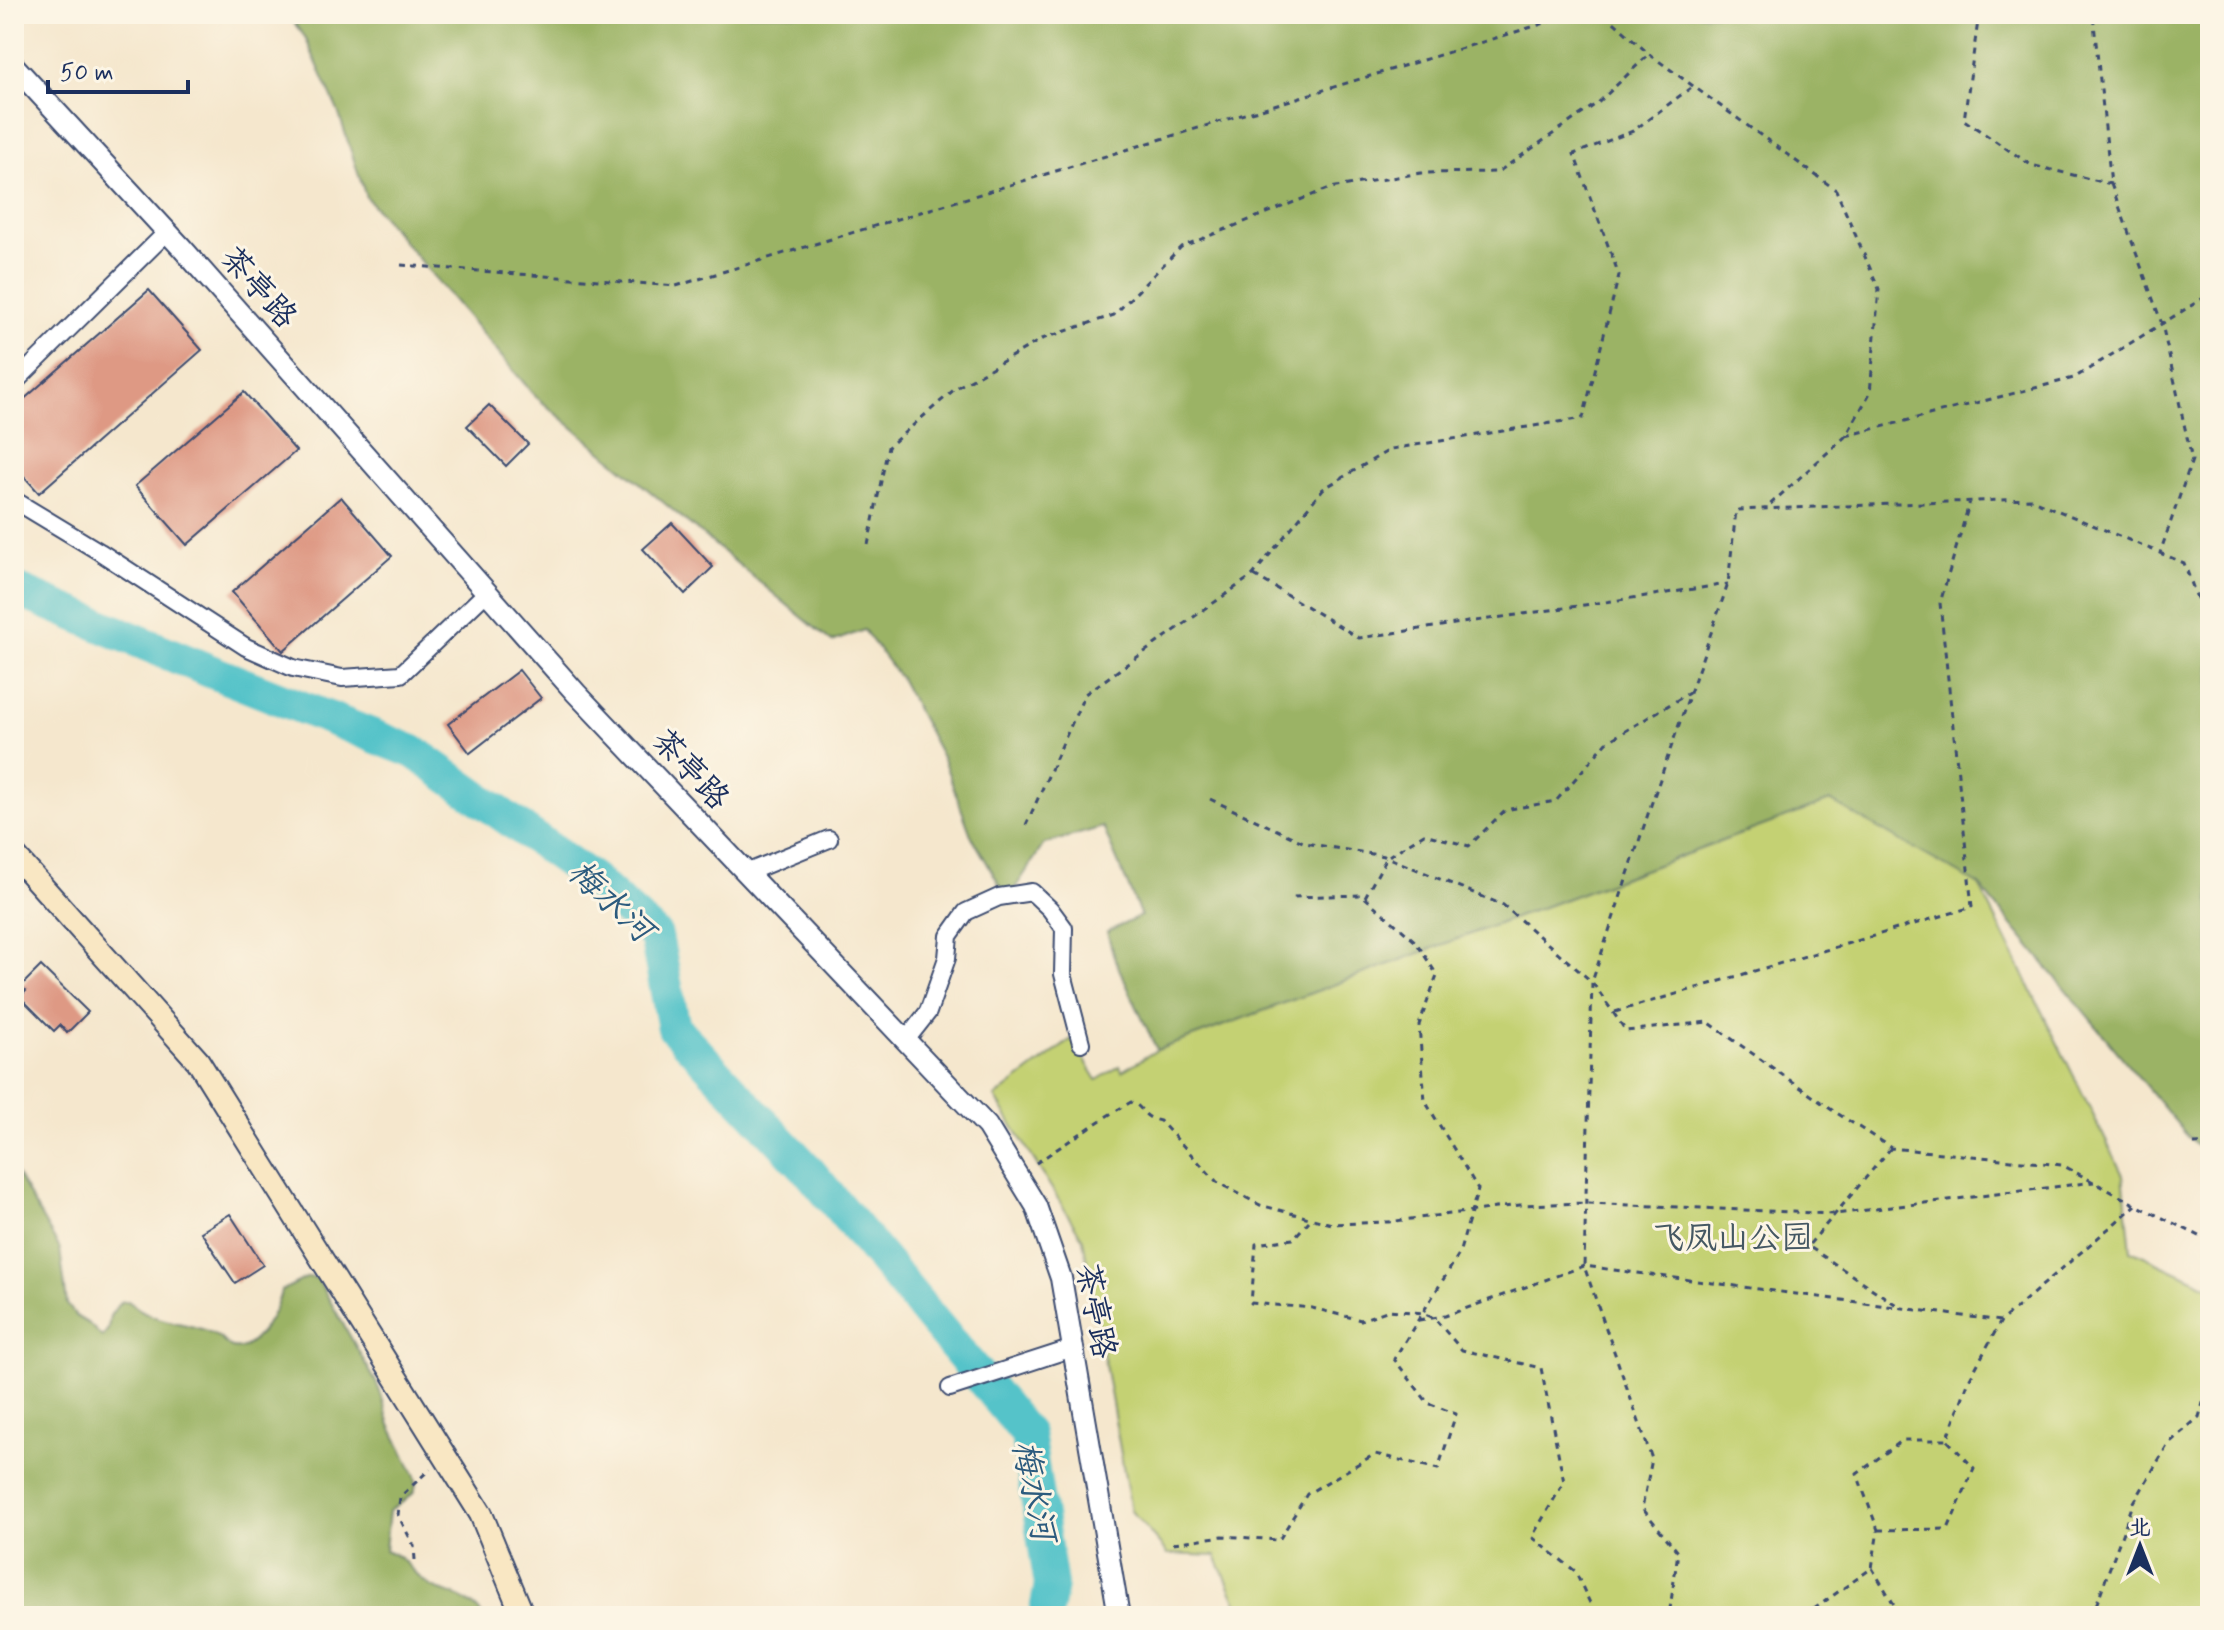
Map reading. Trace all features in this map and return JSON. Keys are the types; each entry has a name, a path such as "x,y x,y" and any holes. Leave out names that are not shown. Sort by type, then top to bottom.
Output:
{"main road":[{"path":"14,855 198,1061 481,1514 523,1616"}],"street":[{"name":"茶亭路","path":"14,66 167,232 576,693 987,1126 1036,1206 1061,1278 1119,1616"},
{"path":"14,383 167,232"},
{"path":"14,500 246,647 293,668 342,678 401,674 487,592"},
{"path":"746,873 829,839"},
{"path":"906,1040 928,1012 947,958 949,936 966,912 999,897 1032,892 1064,928 1063,974 1081,1043"},
{"path":"950,1388 1073,1348"}],"path":[{"path":"401,265 676,286 1575,14"},
{"path":"1605,14 1649,54 1836,190 1879,289 1870,393 1846,436 1765,509"},
{"path":"1979,14 1964,120 2031,165 2111,184"},
{"path":"2093,14 2111,184 2162,324 2192,460 2160,553"},
{"path":"868,545 888,447 956,388 1042,339 1114,315 1181,247 1330,188 1421,173 1498,172 1599,102 1649,54"},
{"path":"1026,825 1085,694 1253,575 1323,489 1391,449 1583,418 1619,275 1574,154 1633,131 1693,86"},
{"path":"1846,436 2074,378 2209,294"},
{"path":"1669,1616 1678,1552 1642,1508 1652,1459 1584,1266 1592,982 1728,584 1736,510 2030,499 2184,563 2210,633"},
{"path":"1613,1012 1972,907 1940,603 1970,501"},
{"path":"1253,575 1359,638 1728,584"},
{"path":"1365,897 1387,857 1424,834 1469,846 1505,810 1556,801 1607,742 1691,692"},
{"path":"1210,799 1305,843 1387,857 1503,905 1592,982 1626,1031 1708,1022 1891,1148 2062,1165 2210,1241"},
{"path":"1173,1543 1223,1536 1279,1540 1307,1494 1375,1454 1438,1469 1456,1414 1428,1403 1394,1359 1459,1254 1478,1189 1425,1101 1419,1025 1437,975 1416,942 1362,895 1290,897"},
{"path":"1036,1163 1131,1102 1148,1118 1160,1121 1217,1182 1260,1205 1332,1224 1360,1224 1520,1205 1586,1203 1835,1214 2094,1182"},
{"path":"2194,1144 2210,1143"},
{"path":"1891,1148 1808,1246 1901,1308"},
{"path":"1947,1440 1969,1380 2001,1321 2136,1205"},
{"path":"1310,1219 1293,1239 1256,1244 1251,1303 1312,1308 1361,1320 1389,1310 1423,1313 1434,1318 1462,1350 1541,1368 1564,1482 1532,1537 1575,1571 1596,1616"},
{"path":"1418,1321 1445,1316 1584,1266 2001,1321"},
{"path":"2094,1616 2133,1504 2168,1444 2199,1417 2210,1379"},
{"path":"1878,1530 1948,1529 1974,1468 1947,1440 1903,1440 1857,1474 1878,1530 1872,1568 1901,1616"},
{"path":"415,1560 414,1546 398,1515 400,1497 444,1456"},
{"path":"1804,1616 1872,1568"}],"green space":[{"path":"287,14 2210,14 2210,1154 2194,1144 1979,885 1830,801 1157,1050 1115,960 1107,932 1141,916 1103,827 1044,844 1008,899 971,835 943,759 900,678 864,630 832,642 535,396 366,197 338,111 305,37"},
{"name":"飞凤山公园","path":"1830,801 1972,871 2123,1175 2131,1250 2210,1287 2210,1616 1243,1616 1216,1556 1168,1554 1131,1511 1083,1239 995,1097 1072,1039 1097,1080 1120,1066 1122,1071 1157,1050"},
{"path":"14,1170 60,1249 67,1304 76,1316 102,1337 108,1329 110,1316 120,1302 128,1301 153,1316 205,1330 230,1347 239,1348 247,1345 263,1329 281,1291 308,1277 317,1278 376,1382 390,1425 415,1476 413,1493 389,1511 385,1550 398,1556 423,1581 462,1598 483,1616 14,1616"}],"building":[{"path":"149,290 202,350 39,493 14,465 14,408"},
{"path":"244,392 296,451 187,545 135,486"},
{"path":"489,405 528,444 506,466 467,426"},
{"path":"341,497 392,556 283,651 232,592"},
{"path":"672,523 713,567 685,594 643,549"},
{"path":"519,670 541,698 470,753 448,724"},
{"path":"41,966 88,1012 67,1033 60,1025 54,1031 20,997 26,991 21,986"},
{"path":"230,1214 263,1265 235,1283 201,1232"}],"waterway":[{"name":"梅水河","path":"14,589 414,752 591,878 656,936 674,1028 809,1171 1027,1434 1051,1585 1045,1616"}]}
